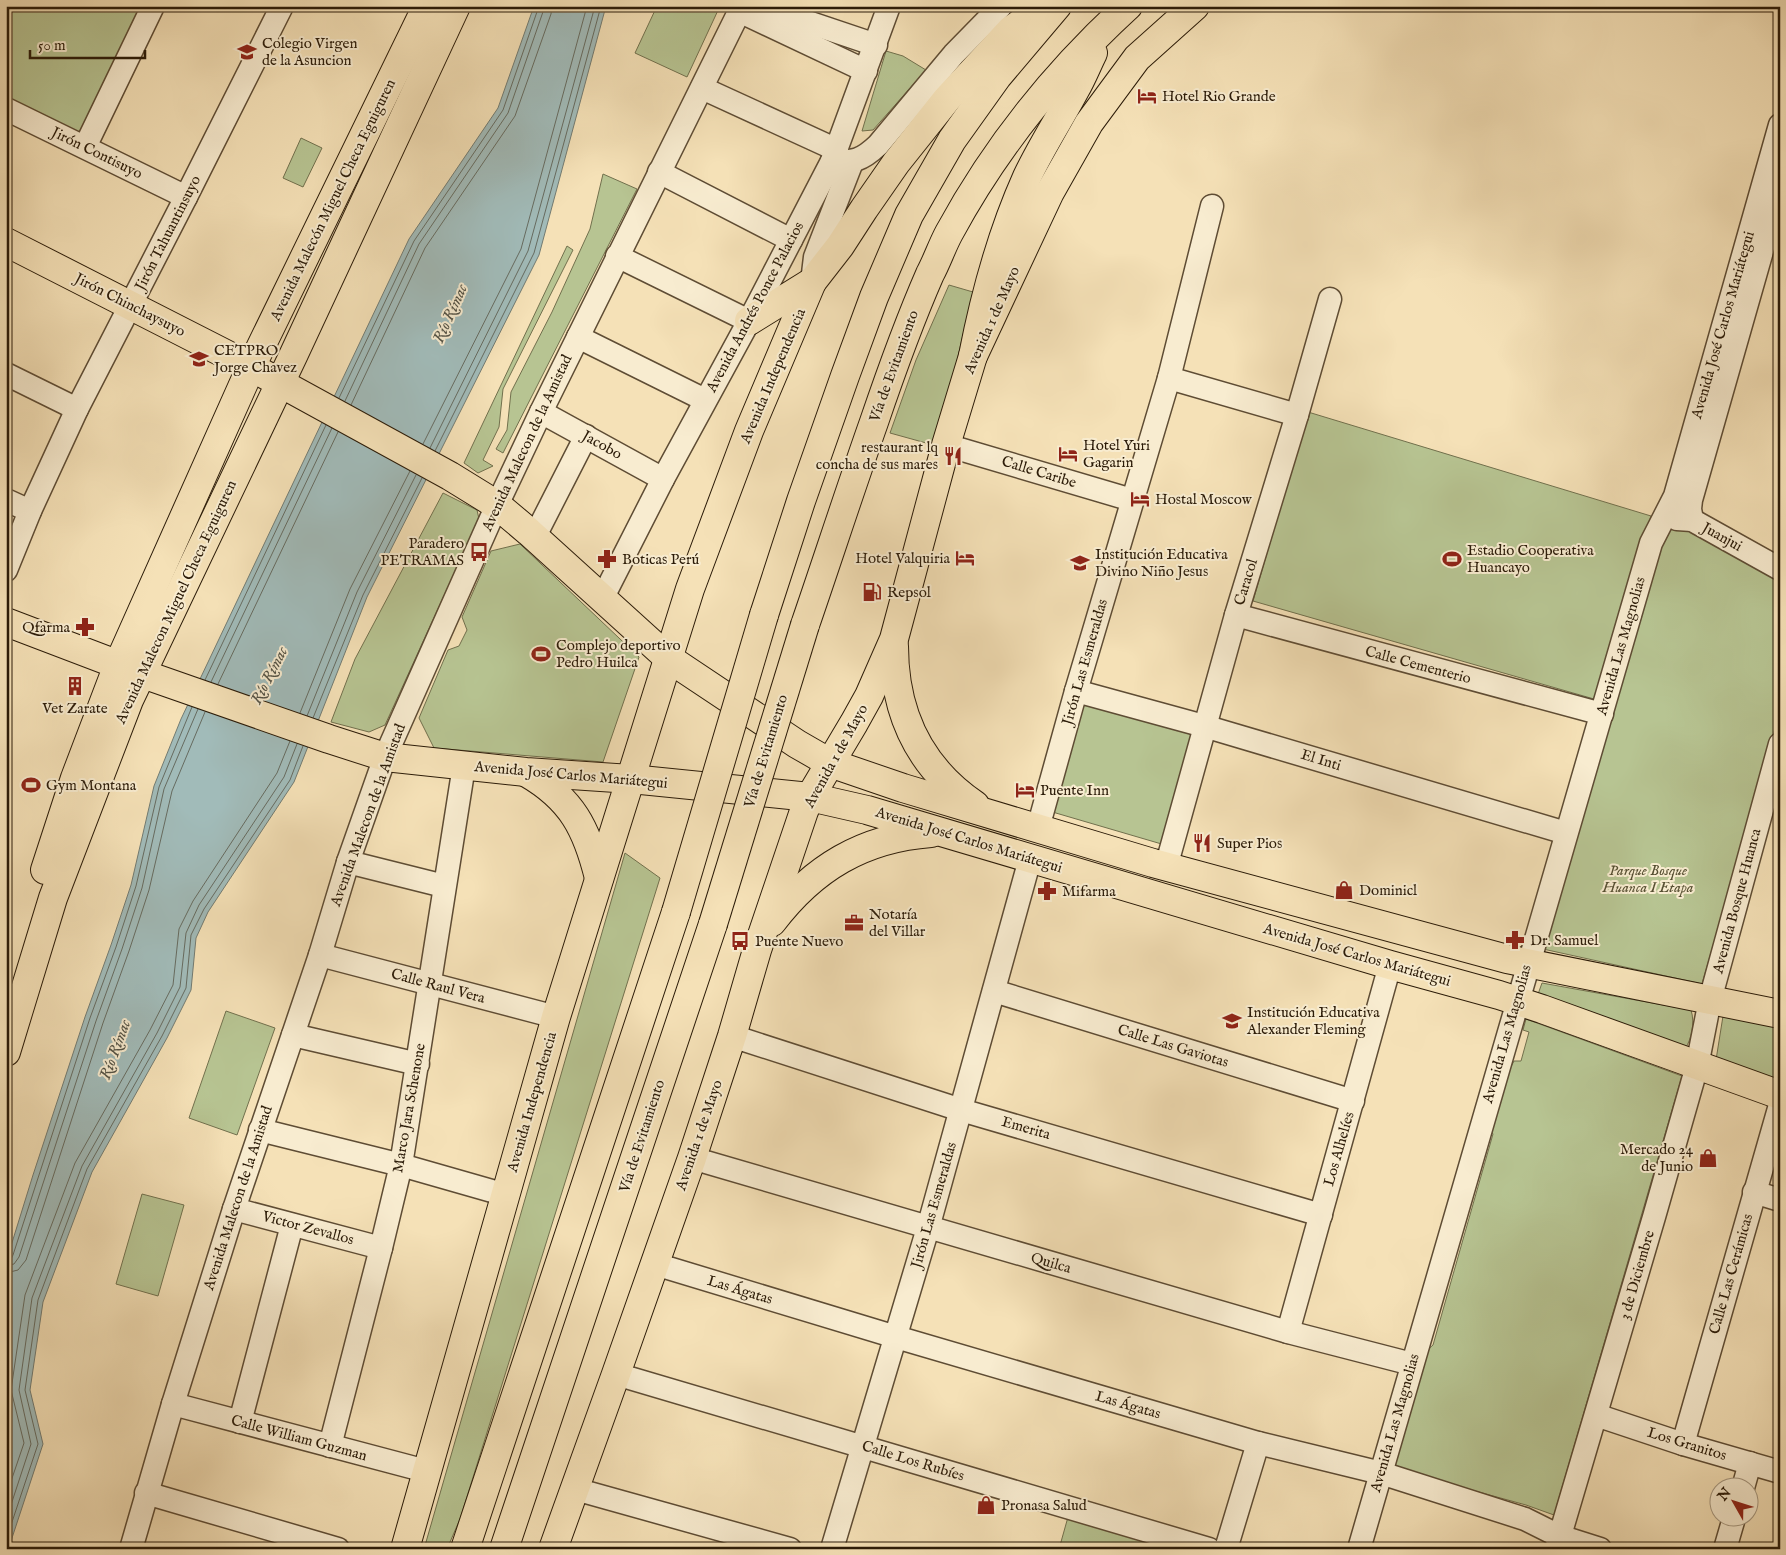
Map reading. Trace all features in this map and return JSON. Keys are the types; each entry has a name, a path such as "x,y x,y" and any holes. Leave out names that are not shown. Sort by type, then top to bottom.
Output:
{"main road":[{"name":"Avenida Malecón Miguel Checa Eguiguren","path":"190,504 251,367 427,6"},
{"name":"Avenida Malecón Miguel Checa Eguiguren","path":"287,386 456,6"},
{"path":"749,321 812,282 840,246 896,163 947,99 1011,30 1045,6"},
{"path":"465,1549 676,912 764,615 801,502 874,297 909,215 958,132 997,76 1057,6"},
{"name":"Vía de Evitamiento","path":"504,1549 713,924 805,626 884,392 914,311 949,234 991,163 1042,96 1106,26 1128,6"},
{"name":"Avenida 1 de Mayo","path":"552,1549 692,1158 732,1036 757,950 810,797 869,696 894,639 946,444 973,356 1050,192 1089,123 1137,58 1195,6"},
{"path":"973,356 985,296 1008,222 1027,177 1075,91 1106,26"},
{"name":"Jirón Chinchaysuyo","path":"6,242 287,386"},
{"name":"Avenida Independencia","path":"405,1549 556,1017 690,589 749,431 812,282"},
{"name":"Avenida José Carlos Mariátegui","path":"287,386 450,476 497,505 535,536 668,658 797,744 830,763 903,788 1166,867 1528,963 1780,1014"},
{"name":"Avenida Malecon Miguel Checa Eguiguren","path":"6,997 74,778 139,672 287,386"},
{"name":"Avenida Malecon Miguel Checa Eguiguren","path":"6,1052 53,898 139,672 190,504"},
{"name":"Avenida José Carlos Mariátegui","path":"6,622 139,672 329,739 385,756 526,772 631,779 810,797 867,810 1517,1001 1780,1095"},
{"path":"894,639 895,682 900,702 914,738 935,770 953,788 974,804 996,816"},
{"path":"526,772 558,794 576,818 594,856 599,878"},
{"path":"757,950 770,925 787,903 806,883 828,866 878,842 910,835 943,833"}],"street":[{"path":"85,147 153,6"},
{"name":"Jirón Tahuantinsuyo","path":"6,570 30,511 77,409 282,6"},
{"name":"Avenida Andrés Ponce Palacios","path":"602,599 663,478 791,240 840,158 866,70 889,6"},
{"path":"702,88 840,158 866,156 878,145 954,54 1001,6"},
{"path":"747,8 876,44"},
{"path":"747,8 866,70"},
{"name":"Avenida Malecon de la Amistad","path":"131,1549 146,1493 234,1209 320,955 348,862 385,756 497,505 541,412 659,172 702,88 747,8"},
{"name":"Jirón Contisuyo","path":"6,109 186,198"},
{"name":"Avenida José Carlos Mariátegui","path":"1662,522 1675,496 1780,125"},
{"name":"Avenida Independencia","path":"812,282 814,257 840,158"},
{"path":"659,172 791,240"},
{"name":"Avenida José Carlos Mariátegui","path":"1692,520 1691,500 1778,202"},
{"name":"Jirón Las Esmeraldas","path":"1038,828 1076,691 1169,378 1212,206"},
{"path":"617,256 749,321"},
{"name":"Caracol","path":"1166,867 1236,615 1330,299"},
{"path":"578,337 705,400"},
{"path":"6,374 77,409"},
{"path":"1169,378 1297,415"},
{"name":"Jacobo","path":"541,412 663,478"},
{"path":"535,536 586,436"},
{"name":"Calle Caribe","path":"946,444 1132,500"},
{"path":"6,500 30,511"},
{"name":"Juanjui","path":"1662,522 1676,518 1692,520 1780,569"},
{"name":"Avenida Las Magnolias","path":"1359,1549 1651,543 1662,522"},
{"name":"Calle Cementerio","path":"1236,615 1602,714"},
{"name":"El Inti","path":"1076,691 1204,726 1566,833"},
{"name":"Avenida Bosque Huanca","path":"1710,1000 1780,744"},
{"name":"Marco Jara Schenone","path":"330,1446 381,1248 400,1165 418,1064 464,766"},
{"name":"Jirón Las Esmeraldas","path":"832,1549 928,1228 1030,859"},
{"path":"348,862 444,886"},
{"name":"Calle Raul Vera","path":"320,955 556,1017"},
{"name":"Los Alhelíes","path":"1288,1332 1390,965"},
{"name":"Calle Las Gaviotas","path":"994,990 1352,1101"},
{"name":"3 de Diciembre","path":"1558,1542 1696,1066 1710,1000"},
{"path":"293,1035 418,1064"},
{"name":"Emerita","path":"732,1036 961,1110 1321,1215"},
{"name":"Calle Las Cerámicas","path":"1683,1444 1780,1105"},
{"path":"260,1130 400,1165 506,1195"},
{"name":"Quilca","path":"692,1158 1288,1332 1412,1364"},
{"path":"1754,1192 1780,1200"},
{"name":"Victor Zevallos","path":"234,1209 381,1248"},
{"path":"240,1422 292,1225"},
{"name":"Las Ágatas","path":"655,1264 1258,1443 1381,1473 1525,1519 1558,1542 1600,1549"},
{"name":"Calle Los Rubíes","path":"616,1374 1209,1549"},
{"name":"Calle William Guzman","path":"173,1404 426,1471"},
{"name":"Los Granitos","path":"1596,1415 1683,1444 1780,1472"},
{"path":"1226,1549 1258,1443"},
{"path":"1746,1478 1750,1463"},
{"path":"575,1489 790,1549"},
{"path":"146,1493 338,1549"},
{"path":"1725,1549 1731,1528"}],"green space":[{"path":"6,6 144,6 83,135 6,97"},
{"path":"657,6 720,6 687,77 635,53"},
{"path":"886,51 903,56 926,70 873,130 862,131"},
{"path":"301,138 322,148 303,187 283,178"},
{"path":"603,174 637,189 503,453 496,449 507,430 511,392 552,312 590,229"},
{"path":"567,246 573,250 503,389 499,427 483,460 493,466 478,473 464,463"},
{"path":"949,285 973,292 937,446 890,433 916,360"},
{"name":"Estadio Cooperativa Huancayo","path":"1308,412 1651,516 1594,699 1253,601"},
{"path":"443,493 477,510 479,519 385,725 369,732 331,722 355,659"},
{"name":"Parque Bosque Huanca I Etapa","path":"1677,525 1780,575 1780,711 1702,984 1543,949 1662,539 1667,531"},
{"name":"Complejo deportivo Pedro Huilca","path":"520,544 639,657 603,762 434,748 419,718 448,650 459,646 467,630 462,617 491,551"},
{"path":"1081,696 1200,729 1165,845 1049,811"},
{"path":"625,853 660,878 460,1519 447,1549 424,1549"},
{"path":"1542,983 1691,1010 1693,1025 1689,1040 1685,1049 1537,997"},
{"path":"226,1011 275,1028 237,1135 189,1118"},
{"path":"1723,1016 1780,1027 1780,1083 1716,1060"},
{"path":"1526,1019 1682,1076 1554,1515 1526,1505 1391,1468 1424,1353 1433,1345 1493,1134 1488,1127 1498,1091 1514,1061 1521,1061 1529,1032 1523,1030"},
{"path":"142,1194 184,1205 158,1296 116,1284"},
{"path":"1068,1517 1183,1549 1059,1549"}],"water":[{"name":"Río Rímac","path":"534,6 606,6 539,255 367,597 294,782 208,912 196,938 191,990 167,1038 92,1172 43,1302 30,1390 43,1444 11,1541 6,1549 6,1262 85,1017 131,885 154,786 181,719 409,239 498,108"}],"place":[{"name":"Colegio Virgen de la Asuncion","path":"247,52"},
{"name":"Hotel Rio Grande","path":"1147,96"},
{"name":"CETPRO Jorge Chavez","path":"199,359"},
{"name":"Hotel Yuri Gagarin","path":"1068,454"},
{"name":"restaurant lq concha de sus mares","path":"953,456"},
{"name":"Hostal Moscow","path":"1140,499"},
{"name":"Paradero PETRAMAS","path":"479,552"},
{"name":"Hotel Valquiria","path":"965,558"},
{"name":"Boticas Perú","path":"607,559"},
{"name":"Estadio Cooperativa Huancayo","path":"1452,559"},
{"name":"Institución Educativa Divino Niño Jesus","path":"1080,563"},
{"name":"Repsol","path":"872,592"},
{"name":"Qfarma","path":"85,627"},
{"name":"Complejo deportivo Pedro Huilca","path":"541,654"},
{"name":"Vet Zarate","path":"75,686"},
{"name":"Gym Montana","path":"31,785"},
{"name":"Puente Inn","path":"1025,790"},
{"name":"Super Pios","path":"1202,843"},
{"name":"Dominicl","path":"1344,890"},
{"name":"Mifarma","path":"1047,891"},
{"name":"Notaría del Villar","path":"854,923"},
{"name":"Dr. Samuel","path":"1515,940"},
{"name":"Puente Nuevo","path":"740,941"},
{"name":"Institución Educativa Alexander Fleming","path":"1232,1021"},
{"name":"Mercado 24 de Junio","path":"1708,1158"},
{"name":"Pronasa Salud","path":"986,1505"}]}
